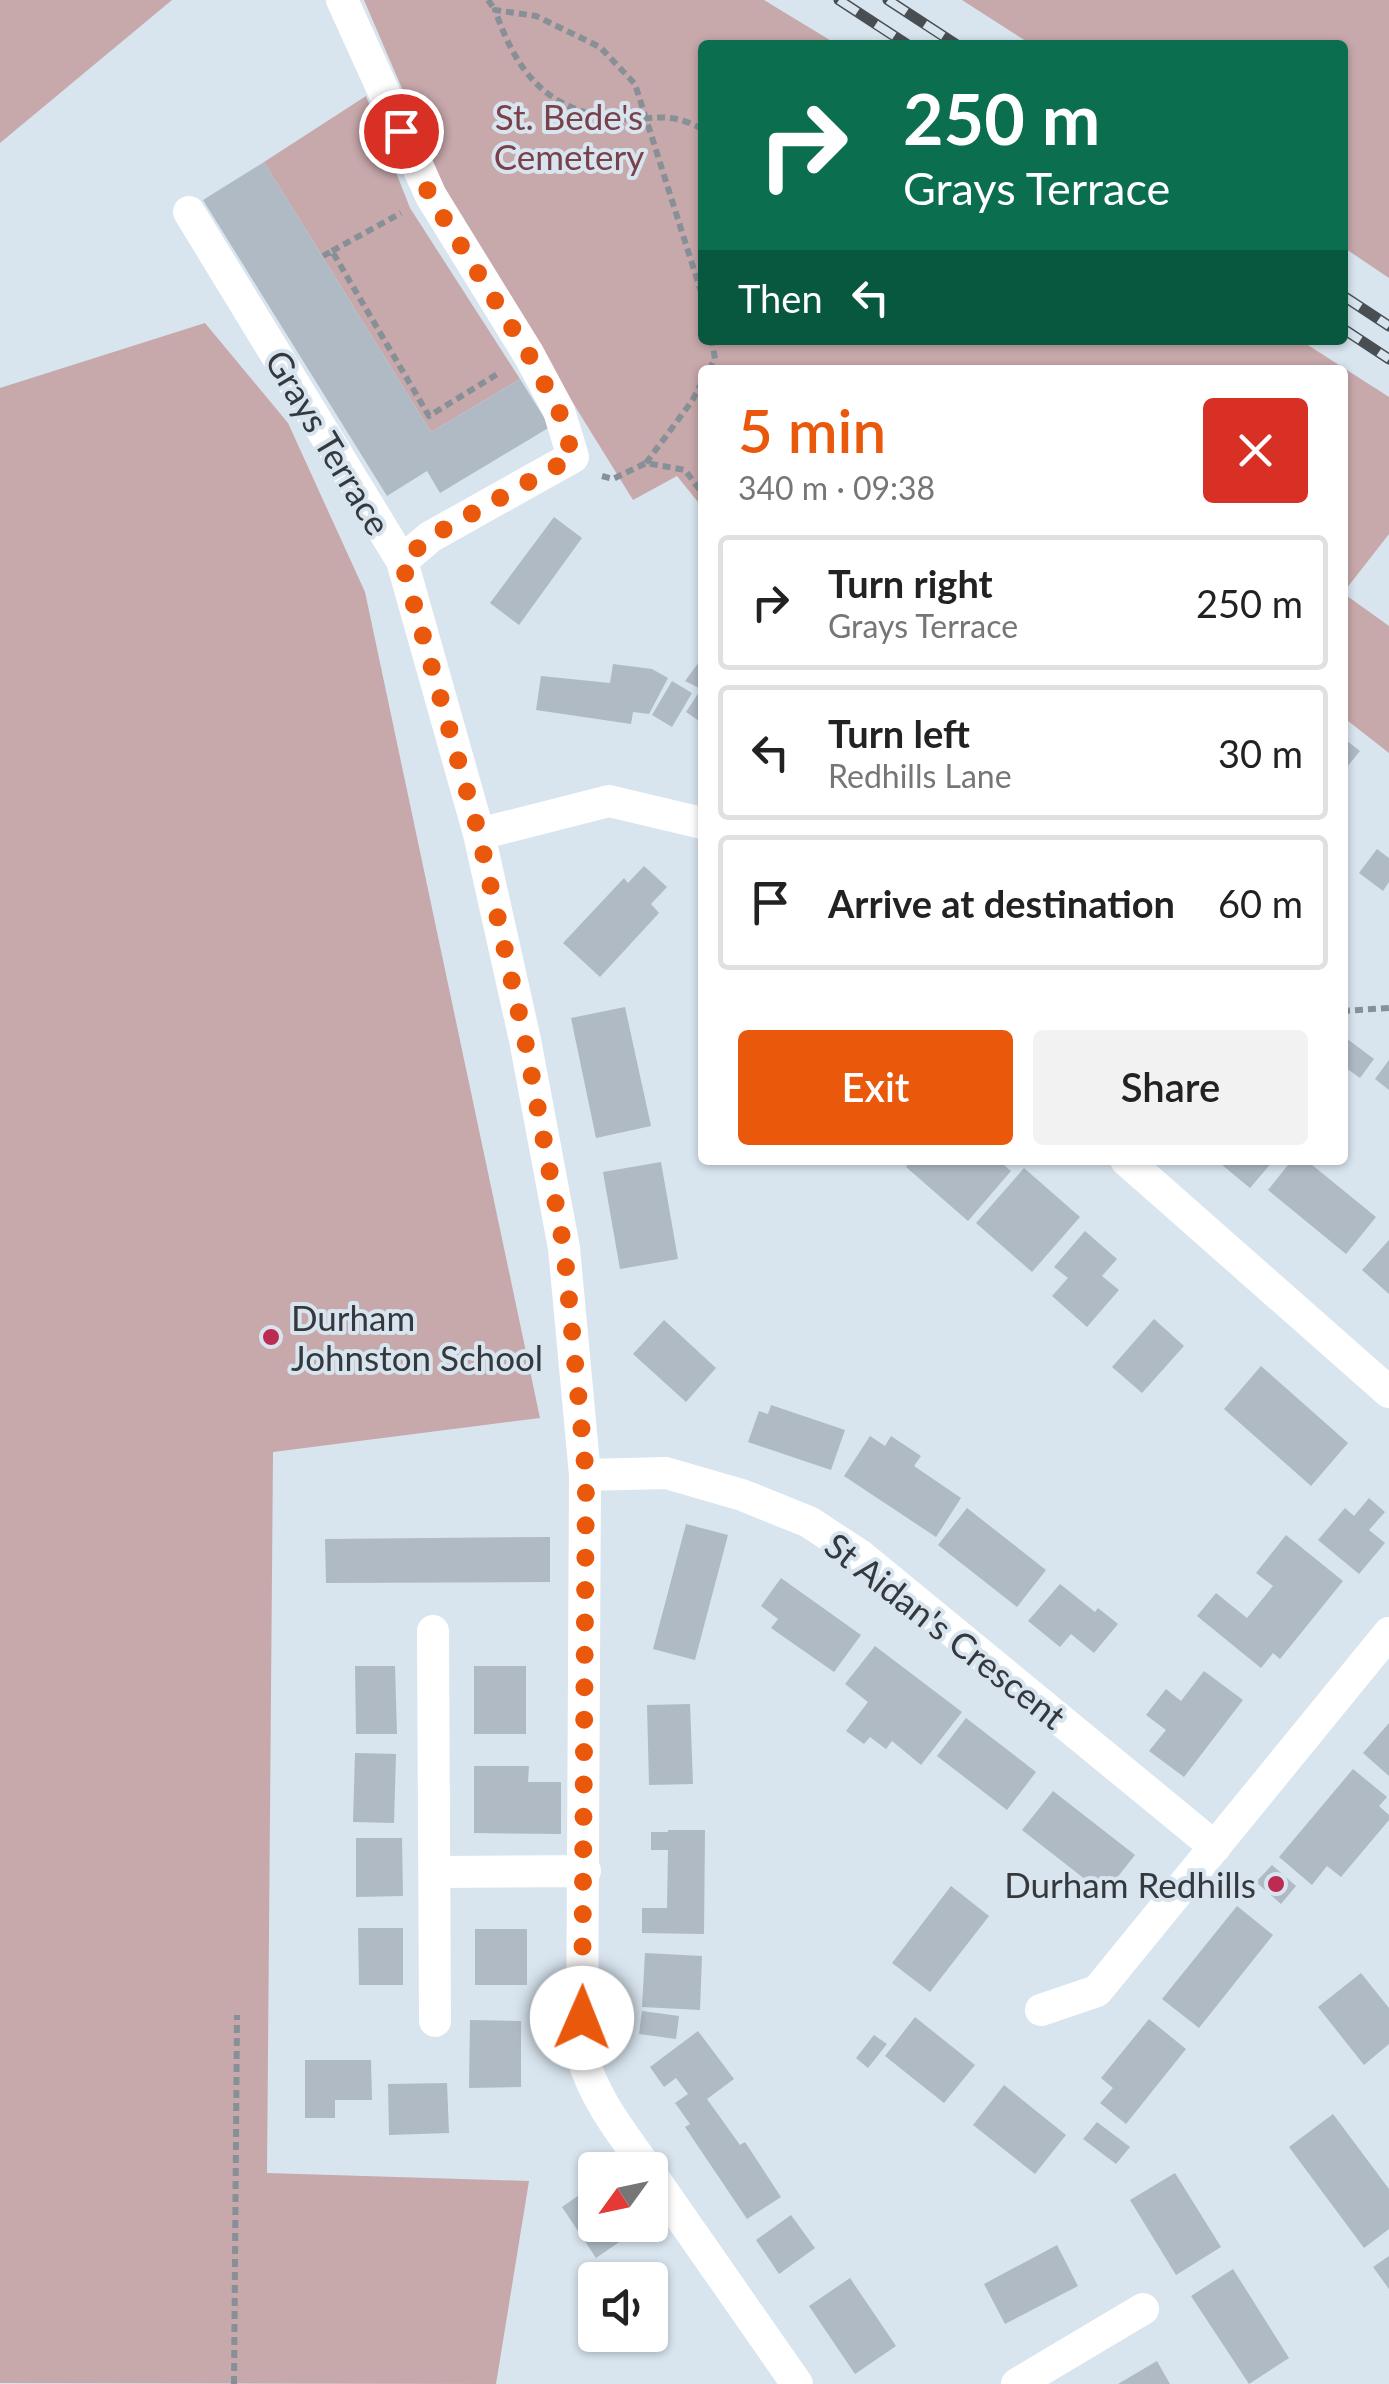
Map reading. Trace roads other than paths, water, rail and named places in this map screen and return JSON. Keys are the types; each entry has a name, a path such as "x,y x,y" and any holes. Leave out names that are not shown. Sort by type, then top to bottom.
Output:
{"street":[{"name":"Grays Terrace","path":"189,212 402,562 430,537 573,457 559,411 529,355 430,196 342,0"},
{"path":"402,562 479,834 525,1040 564,1248 586,1475 582,2056 601,2103 635,2152"},
{"path":"479,834 609,801 698,822"},
{"path":"1132,1165 1389,1392"},
{"name":"St Aidan's Crescent","path":"586,1475 666,1473 742,1494 809,1522 861,1556 1215,1847"},
{"path":"434,1631 435,2021"},
{"path":"1041,2010 1097,1991 1389,1634"},
{"path":"435,1872 585,1872"},
{"path":"668,2199 797,2384"},
{"path":"1016,2384 1143,2309"}],"railway":[{"path":"839,0 900,40"},
{"path":"888,0 949,40"},
{"path":"1348,299 1389,326"},
{"path":"1348,332 1389,359"}],"place":[{"name":"Durham Johnston School","path":"271,1337"},
{"name":"Durham Redhills","path":"1276,1884"}],"park label":[{"name":"St. Bede's Cemetery","path":"569,136"}]}
